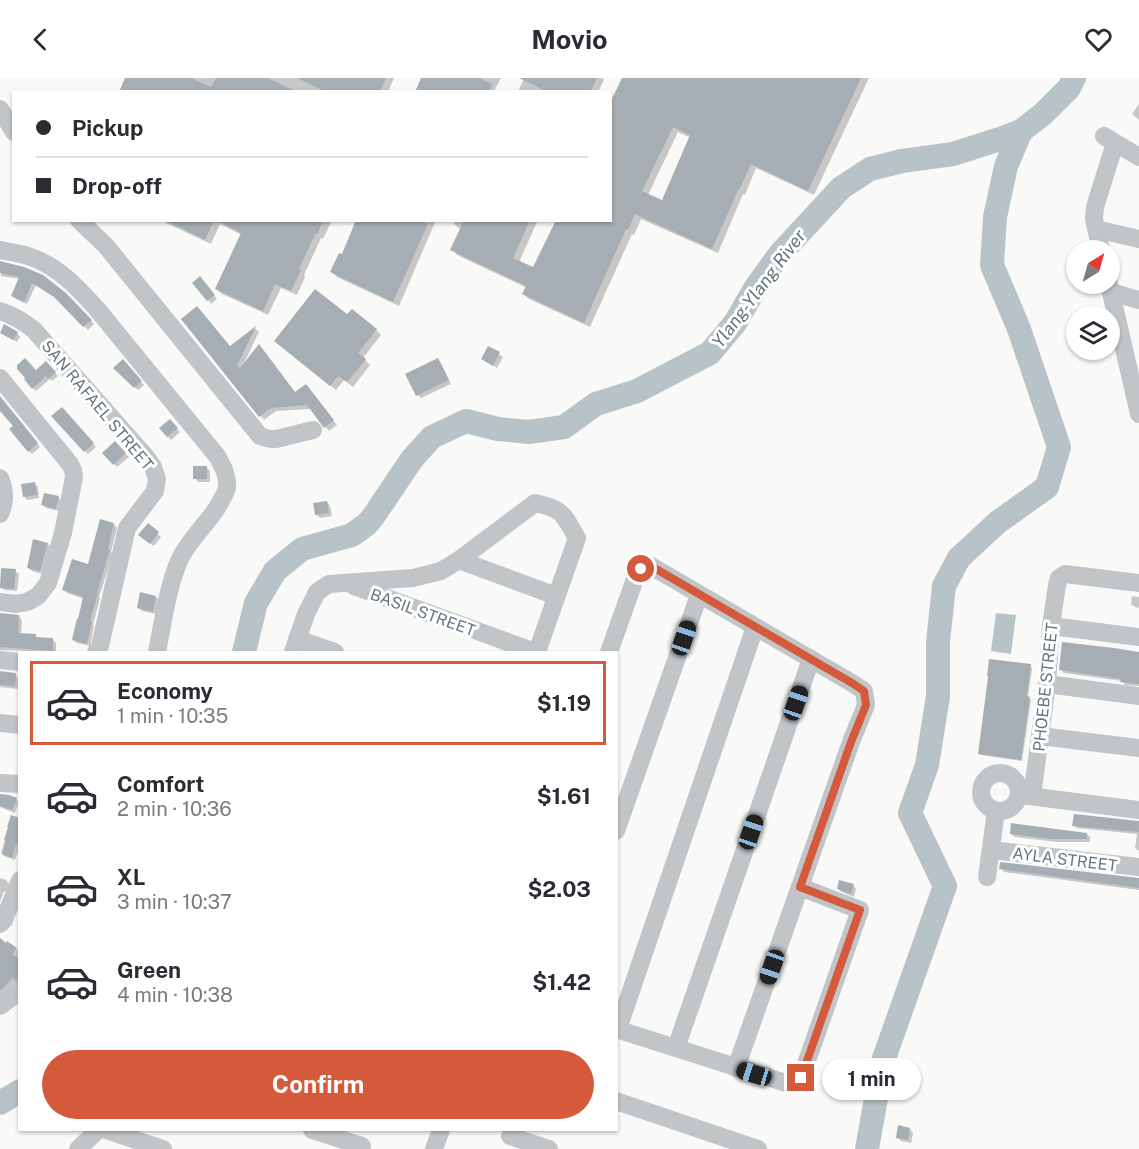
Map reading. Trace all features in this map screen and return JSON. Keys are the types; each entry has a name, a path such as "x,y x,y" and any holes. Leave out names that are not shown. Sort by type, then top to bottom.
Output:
{"street":[{"path":"0,109 12,129"},
{"path":"1099,240 1094,219 1095,207 1110,140 1139,157"},
{"path":"82,222 106,246 260,436 276,439 313,430"},
{"path":"1096,229 1139,239"},
{"path":"0,250 42,261 78,288 217,456 225,471 227,487 222,499 179,560 157,651"},
{"path":"1120,292 1139,300"},
{"path":"1112,294 1132,356 1139,414"},
{"name":"SAN RAFAEL STREET","path":"0,311 23,321 34,330 146,457 157,479 155,491 127,528 100,646 97,651"},
{"path":"0,378 70,464 74,477 63,533 48,583 38,596 27,602 15,604 0,602"},
{"path":"0,478 5,496 0,514"},
{"path":"328,651 295,646 306,614 317,592 328,584 413,579 441,571 535,503 549,506 563,514 576,537 536,651"},
{"path":"459,560 556,596"},
{"path":"609,651 635,579 641,569 651,566 864,691 866,705 736,1068"},
{"name":"PHOEBE STREET","path":"1026,796 1040,736 1051,626 1059,578 1065,574 1139,584"},
{"name":"BASIL STREET","path":"346,583 533,651"},
{"path":"618,825 699,595"},
{"path":"1051,626 1139,637"},
{"path":"618,1026 755,627"},
{"path":"676,1048 811,659"},
{"path":"0,660 18,662"},
{"path":"1047,684 1139,696"},
{"path":"0,723 18,725"},
{"path":"1040,736 1139,748"},
{"path":"1026,796 1010,775 998,773 987,778 983,783 981,794 986,805 996,811 1009,810 1026,796 1139,810"},
{"path":"0,783 18,784"},
{"path":"987,876 996,811"},
{"name":"AYLA STREET","path":"991,850 1139,867"},
{"path":"0,924 4,920 18,885"},
{"path":"618,1029 789,1084 801,1078 860,910 800,887"},
{"path":"0,1006 18,992"},
{"path":"618,1102 758,1149"},
{"path":"78,1149 97,1131"},
{"path":"109,1131 163,1149"},
{"path":"316,1131 363,1142"},
{"path":"434,1149 441,1131"},
{"path":"509,1138 549,1149"}],"shaded area":[{"path":"996,613 1016,615 1011,654 991,651"}],"building":[{"path":"125,78 191,78 211,87 216,78 268,78 293,90 120,90"},
{"path":"297,78 386,78 381,90 322,90"},
{"path":"421,78 479,78 492,84 490,90 416,90"},
{"path":"519,78 597,78 591,90 544,90"},
{"path":"622,78 861,78 808,191 751,164 712,249 635,214 584,323 522,294 526,286 450,250 463,222 529,222 513,258 533,267 555,222 612,222 612,99","holes":["673,127 690,135 662,200 642,191"]},
{"path":"169,222 213,222 205,240"},
{"path":"220,222 323,222 315,234 291,291 275,284 263,311 215,289 241,233"},
{"path":"355,222 424,222 428,224 393,302 330,272 339,253 342,254"},
{"path":"0,261 43,275 66,293 92,320 83,327 54,297 32,283 24,302 11,296 19,277 0,273"},
{"path":"200,276 215,295 207,301 192,283"},
{"path":"315,289 347,314 352,309 377,329 358,353 366,359 347,382 338,376 330,386 274,341"},
{"path":"197,306 230,346 256,326 237,366 240,368 259,344 295,392 306,384 334,420 324,428 307,405 271,408 259,417 181,319"},
{"path":"4,324 18,332 13,340 0,333"},
{"path":"488,346 500,352 493,366 481,359"},
{"path":"25,358 36,370 46,361 56,372 48,379 46,376 32,389 17,369 17,365"},
{"path":"438,358 449,380 416,396 405,374"},
{"path":"123,359 142,381 134,388 113,368"},
{"path":"0,396 38,443 28,452 9,429 13,426 0,411"},
{"path":"62,407 94,443 84,452 51,416"},
{"path":"170,419 178,428 167,437 159,428"},
{"path":"115,441 126,453 113,465 102,453"},
{"path":"193,466 207,466 207,479 193,479"},
{"path":"35,482 37,495 23,497 21,484"},
{"path":"44,493 59,496 56,509 41,505"},
{"path":"327,501 329,513 315,515 313,503"},
{"path":"100,519 114,523 108,549 110,549 90,621 92,621 87,644 72,640 83,597 62,590 72,559 88,564"},
{"path":"148,523 159,532 150,544 138,535"},
{"path":"33,539 48,543 40,571 27,568"},
{"path":"1,568 16,569 14,589 0,588"},
{"path":"140,592 156,596 153,612 137,608"},
{"path":"0,613 19,615 18,633 53,638 53,651 0,647"},
{"path":"1062,642 1139,652 1139,684 1120,682 1121,679 1059,670"},
{"path":"989,659 1031,664 1027,696 1030,697 1021,760 978,754"},
{"path":"0,671 16,673 15,686 0,685"},
{"path":"0,794 17,798 12,810 0,806"},
{"path":"1074,814 1139,821 1139,832 1072,826"},
{"path":"11,815 18,817 18,845 16,844 12,858 2,854"},
{"path":"1011,823 1087,833 1087,839 1052,839 1010,834"},
{"path":"1000,862 1139,878 1139,888 999,869"},
{"path":"839,880 854,884 851,894 837,889"},
{"path":"0,938 17,948 12,954 18,958 18,980 13,978 0,991"},
{"path":"898,1125 910,1128 908,1140 896,1138"}],"waterway":[{"name":"Ylang-Ylang River","path":"244,651 256,603 275,571 302,549 352,535 367,524 412,459 432,437 466,421 498,429 529,432 564,427 596,404 637,391 710,353 735,323 756,287 780,254 841,188 870,169 902,161 953,154 1021,131 1043,114 1069,88 1074,78"},
{"path":"867,1149 882,1064 945,886 910,813 927,765 938,696 938,642 944,586 959,558 998,522 1047,487 1059,447 1019,329 992,265 995,217 1006,166 1021,131"},
{"name":"Ylang-Ylang River","path":"0,1103 18,1092"}],"route":[{"path":"641,569 651,566 864,691 866,705 800,887 860,910 801,1078"}]}
